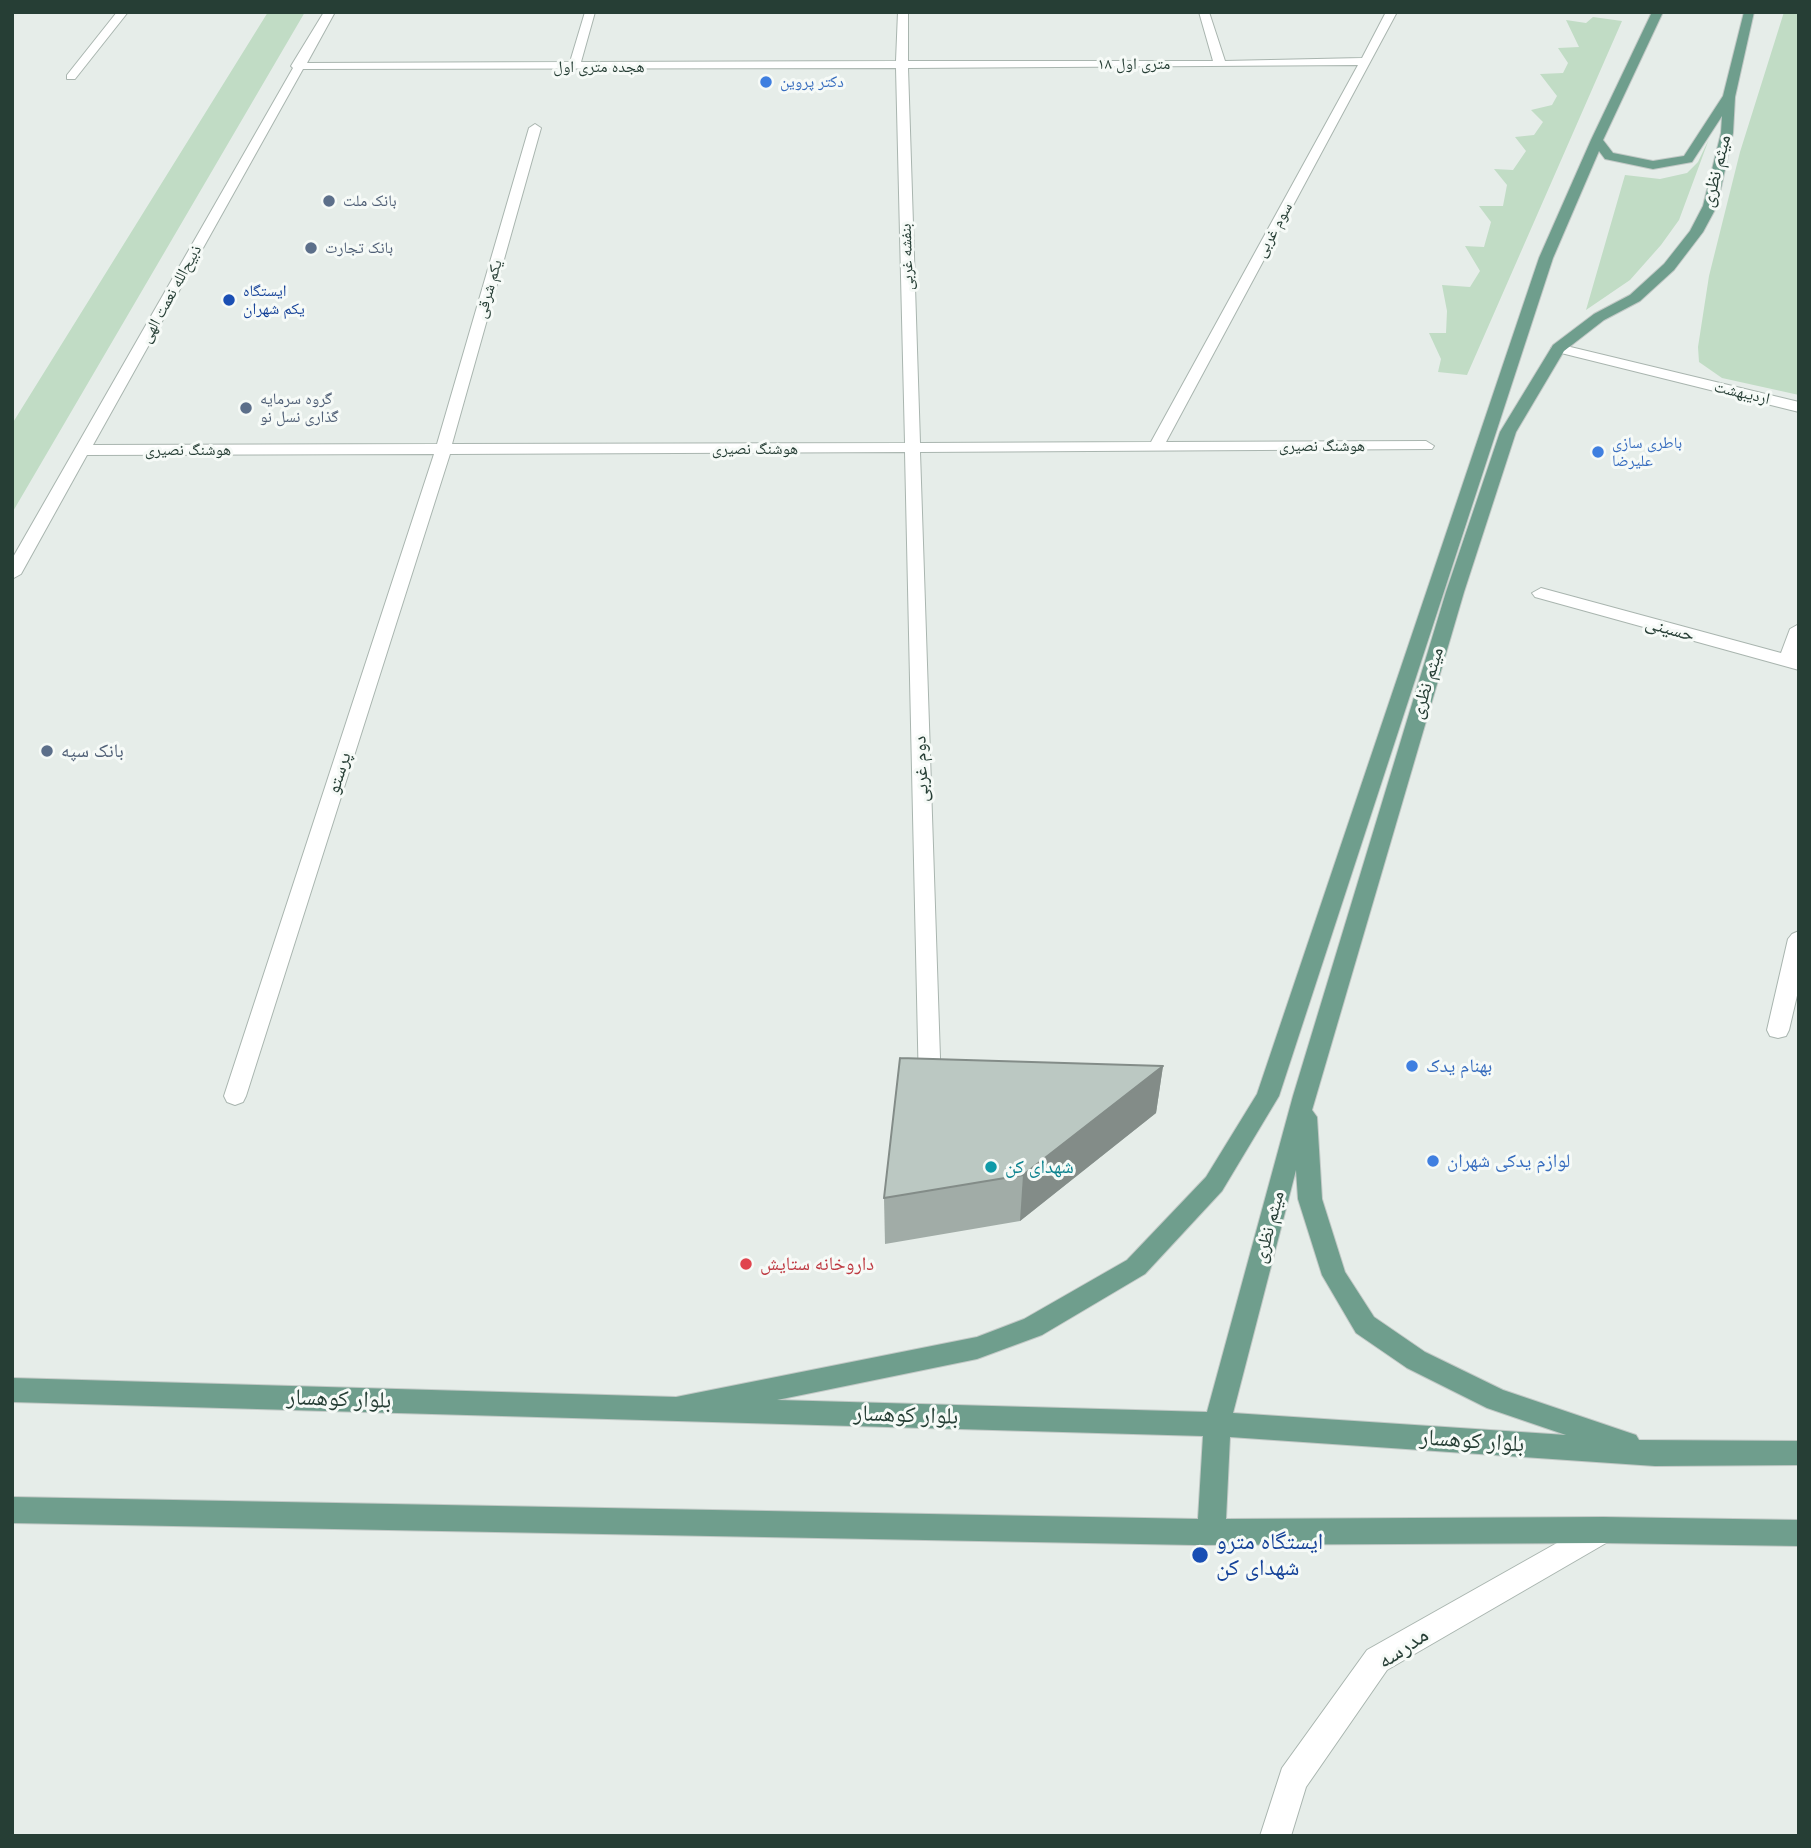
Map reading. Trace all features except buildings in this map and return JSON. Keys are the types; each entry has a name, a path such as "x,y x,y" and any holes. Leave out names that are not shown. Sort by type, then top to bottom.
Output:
{"main road":[{"path":"678,1408 977,1348 1033,1327 1136,1267 1214,1184 1268,1096 1546,258 1597,140 1658,12"},
{"name":"میثم نظری","path":"1211,1532 1217,1425 1304,1096 1455,592 1508,432 1558,348 1598,317 1635,298 1669,267 1696,232 1710,206 1713,194 1727,133 1729,97 1749,12"},
{"path":"1597,140 1609,156 1632,162 1653,165 1688,159 1729,97"},
{"path":"1304,1096 1310,1199 1334,1275 1365,1325 1416,1360 1496,1400 1655,1454"},
{"name":"بلوار کوهسار","path":"12,1390 1217,1425 1655,1454 1799,1453"},
{"path":"12,1510 1211,1532 1603,1530 1799,1533"}],"street":[{"path":"71,77 123,12"},
{"name":"ذبیح‌الله نعمت الهی","path":"12,574 85,450 297,66 330,12"},
{"path":"574,67 590,12"},
{"name":"بنفشه غربی","path":"903,12 912,448"},
{"path":"1204,12 1220,64"},
{"name":"سوم غربی","path":"1156,447 1392,12"},
{"name":"۱۸ متری اول","path":"902,65 1366,61"},
{"name":"هجده متری اول","path":"297,66 902,65"},
{"name":"یکم شرقی","path":"443,450 535,128"},
{"name":"اردیبهشت","path":"1558,348 1799,407"},
{"name":"هوشنگ نصیری","path":"85,450 1426,446"},
{"name":"دوم غربی","path":"912,448 930,1089"},
{"name":"پرستو","path":"235,1097 443,450"},
{"name":"حسینی","path":"1541,593 1793,663"},
{"path":"1793,663 1799,629"},
{"path":"1778,1030 1799,939"},
{"name":"مدرسه","path":"1275,1836 1293,1779 1377,1660 1603,1530"}],"green space":[{"path":"268,12 305,12 12,513 12,424"},
{"path":"1784,12 1799,12 1799,395 1722,378 1699,362 1698,347 1709,276 1740,152"},
{"path":"1593,17 1622,21 1467,375 1438,372 1441,359 1429,333 1446,333 1447,311 1442,285 1470,287 1480,271 1465,246 1484,247 1491,222 1479,206 1503,206 1507,185 1494,169 1513,170 1526,151 1515,137 1534,135 1543,122 1531,110 1552,105 1557,96 1540,74 1563,73 1568,63 1558,48 1579,47 1566,20 1586,23"},
{"path":"1709,139 1679,220 1630,280 1586,310 1625,175 1660,179 1687,173 1698,162"}],"place":[{"name":"دکتر پروین","path":"766,82"},
{"name":"بانک ملت","path":"329,201"},
{"name":"بانک تجارت","path":"311,248"},
{"name":"ایستگاه یکم شهران","path":"229,300"},
{"name":"گروه سرمایه گذاری نسل نو","path":"246,408"},
{"name":"باطری سازی علیرضا","path":"1598,452"},
{"name":"بانک سپه","path":"47,751"},
{"name":"بهنام یدک","path":"1412,1066"},
{"name":"لوازم یدکی شهران","path":"1433,1161"},
{"name":"شهدای کن","path":"991,1167"},
{"name":"داروخانه ستایش","path":"746,1264"},
{"name":"ایستگاه مترو شهدای کن","path":"1200,1555"}]}
